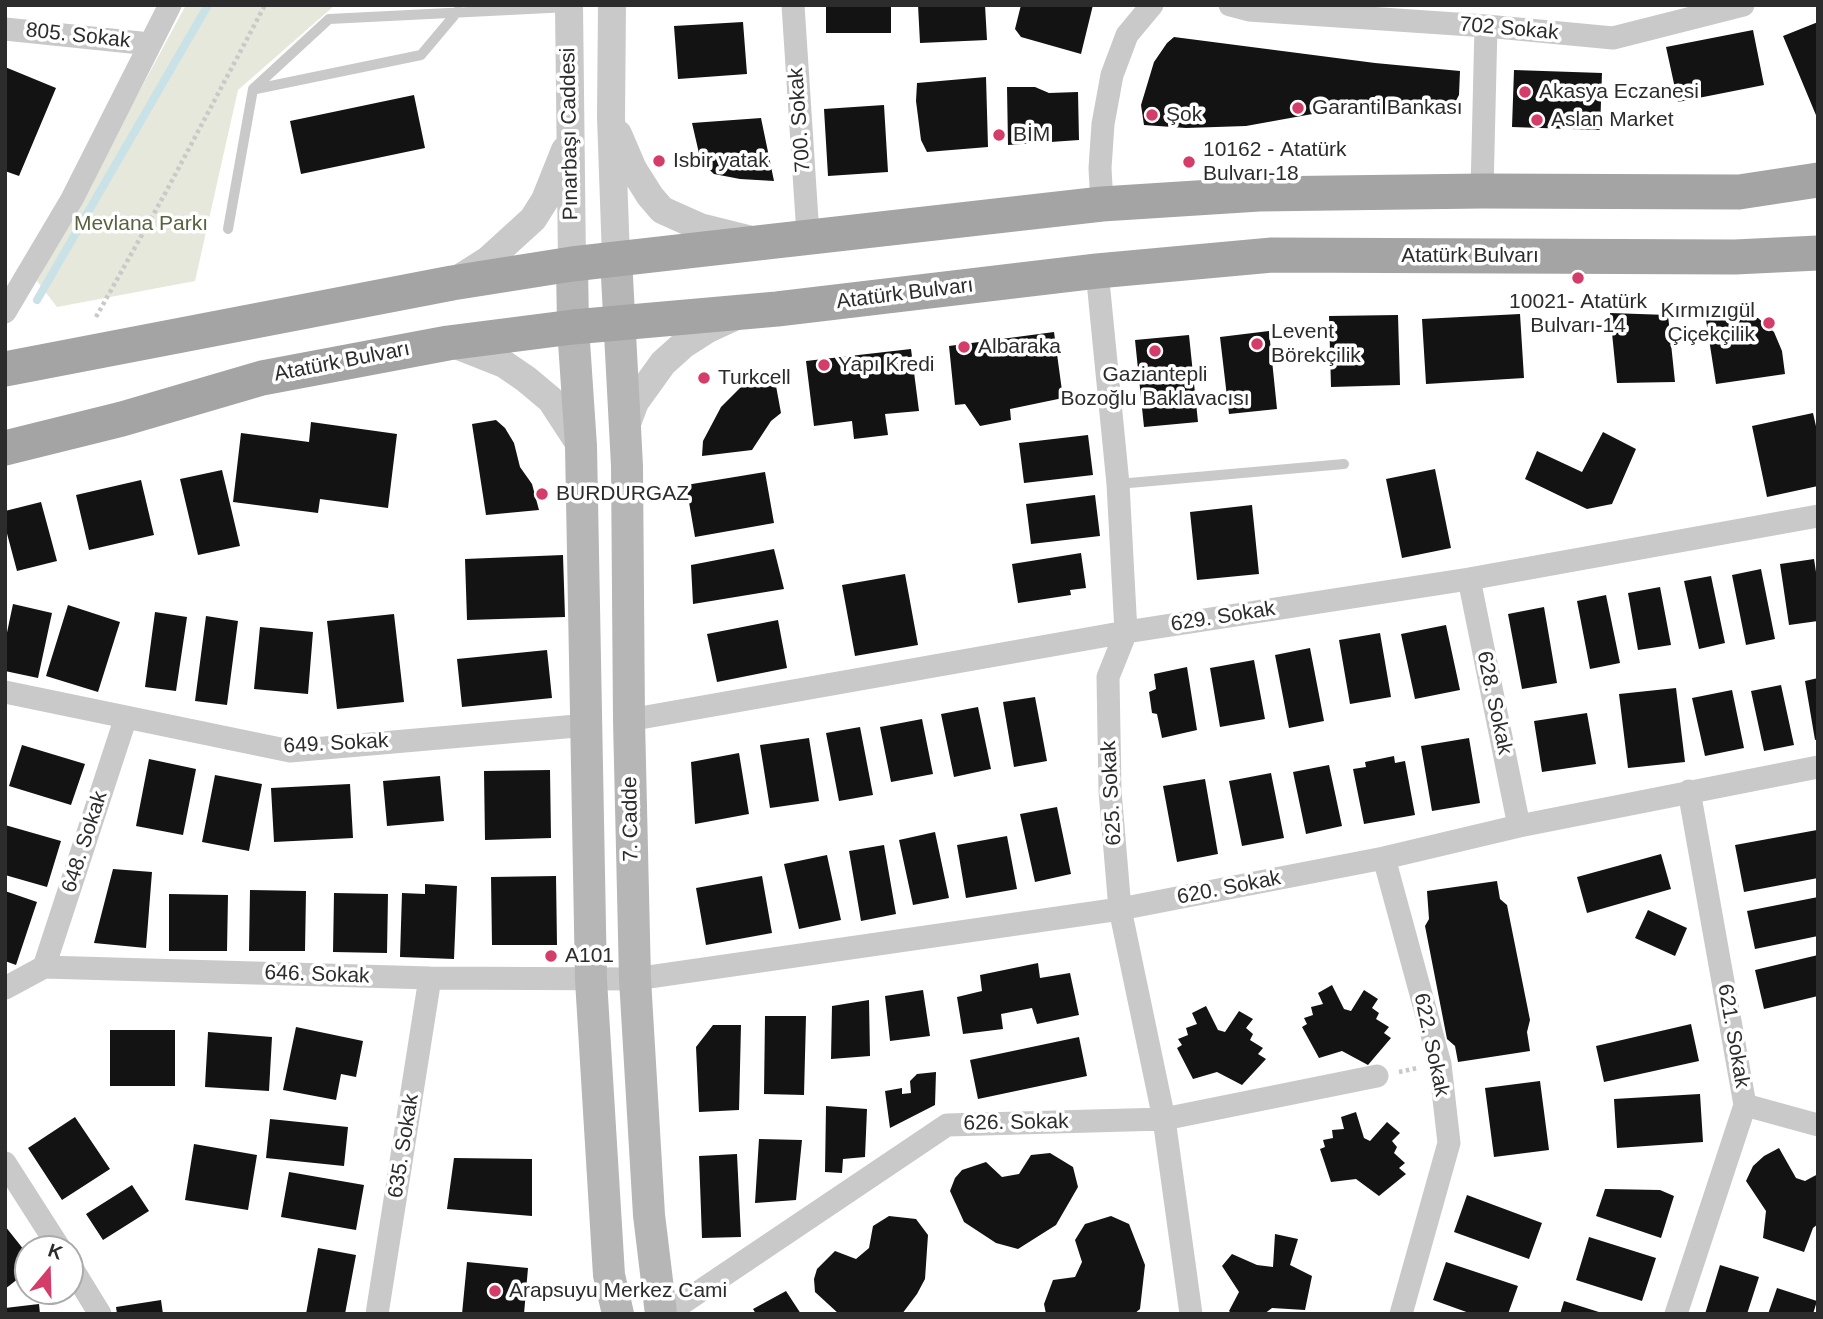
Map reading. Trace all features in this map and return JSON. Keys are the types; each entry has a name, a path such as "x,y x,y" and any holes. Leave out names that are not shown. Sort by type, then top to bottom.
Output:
{"main road":[{"path":"5,369 452,283 572,264 808,235 1102,204 1259,194 1739,192 1818,180"},
{"name":"Atatürk Bulvarı","path":"5,448 122,419 262,377 448,343 573,327 745,312 1097,271 1272,255 1735,257 1818,253"},
{"name":"7. Cadde","path":"616,258 625,429 635,979 649,1215 663,1314"},
{"name":"7. Cadde","path":"572,264 573,327 581,446 591,980 609,1275 618,1314"}],"street":[{"path":"5,312 72,199 170,5"},
{"name":"Pınarbaşı Caddesi","path":"612,5 611,117 616,258"},
{"name":"700. Sokak","path":"793,5 808,235"},
{"path":"1102,204 1100,168 1103,124 1112,75 1127,35 1152,5"},
{"name":"702 Sokak","path":"1230,5 1249,10 1486,26 1613,38 1743,5"},
{"name":"Pınarbaşı Caddesi","path":"569,6 572,264"},
{"path":"1482,191 1486,26"},
{"name":"805. Sokak","path":"5,29 150,44"},
{"path":"611,117 633,169 662,210 700,227 757,241"},
{"path":"452,283 488,260 533,219 545,200 570,137"},
{"name":"625. Sokak","path":"1097,271 1118,484 1126,632 1108,677 1110,791 1120,909 1164,1119 1191,1314"},
{"path":"625,429 635,402 663,363 682,345 708,329 745,312"},
{"path":"448,343 504,364 526,379 551,400 581,446"},
{"name":"629. Sokak","path":"629,720 1126,632 1469,579 1818,516"},
{"name":"628. Sokak","path":"1469,579 1519,826"},
{"name":"649. Sokak","path":"5,692 290,751 588,725"},
{"name":"648. Sokak","path":"44,967 126,718"},
{"name":"620. Sokak","path":"635,979 1120,909 1384,858 1519,826 1818,767"},
{"name":"621. Sokak","path":"1676,1314 1745,1105 1689,791"},
{"name":"622. Sokak","path":"1384,858 1440,1064 1449,1143 1401,1314"},
{"name":"646. Sokak","path":"5,988 44,967 430,978 635,979"},
{"name":"635. Sokak","path":"377,1314 430,978"},
{"name":"626. Sokak","path":"663,1314 947,1125 1164,1119 1377,1076"},
{"path":"1745,1105 1818,1125"},
{"path":"5,1163 51,1235"},
{"path":"84,1288 100,1314"}],"lane":[{"path":"228,229 253,89 329,19 569,6"},
{"path":"253,89 421,55 458,11"},
{"path":"1118,484 1344,464"}],"path":[{"path":"96,317 265,5"},
{"path":"1377,1076 1440,1064"}],"green space":[{"name":"Mevlana Parkı","path":"186,5 335,5 238,90 195,281 57,307 37,281"}],"building":[{"path":"826,5 891,5 891,33 826,33"},
{"path":"918,5 985,5 987,40 920,43"},
{"path":"1021,5 1093,5 1081,54 1021,37 1015,29"},
{"path":"743,22 747,74 678,79 674,26"},
{"path":"1818,22 1818,120 1783,36"},
{"path":"1753,30 1764,85 1678,102 1666,47"},
{"path":"1174,37 1460,71 1459,95 1452,108 1429,115 1318,113 1246,126 1186,128 1144,125 1141,105 1154,62"},
{"path":"5,67 56,88 19,176 5,171"},
{"path":"1514,70 1602,73 1600,130 1512,127"},
{"path":"986,77 988,147 927,152 921,140 916,101 917,83"},
{"path":"1007,87 1035,87 1049,93 1078,92 1079,140 1008,145"},
{"path":"414,95 425,148 301,174 290,121"},
{"path":"884,105 888,172 828,176 824,109"},
{"path":"761,118 774,181 714,174 701,162 692,123"},
{"path":"1610,313 1668,315 1675,382 1617,383"},
{"path":"1520,314 1524,378 1426,384 1422,319"},
{"path":"1398,315 1400,385 1331,387 1329,316"},
{"path":"1758,318 1774,332 1782,351 1785,374 1716,384 1706,320"},
{"path":"1269,331 1277,409 1229,414 1220,337"},
{"path":"1054,332 1063,398 1010,409 1011,420 980,426 965,404 955,405 949,346"},
{"path":"1189,335 1198,422 1144,427 1135,340"},
{"path":"911,349 919,411 885,414 888,435 854,439 852,421 814,426 806,361"},
{"path":"774,375 781,413 771,421 752,450 702,456 703,441 721,407 741,387"},
{"path":"1813,413 1818,435 1818,486 1767,497 1752,426"},
{"path":"496,420 505,428 514,443 520,467 532,484 539,510 486,515 472,424"},
{"path":"311,422 397,434 388,508 320,499 318,513 233,502 241,433 309,442"},
{"path":"1603,432 1636,449 1612,504 1587,509 1525,479 1537,451 1582,472"},
{"path":"1088,435 1093,475 1024,483 1019,443"},
{"path":"1435,469 1451,548 1402,558 1386,479"},
{"path":"222,470 240,546 198,555 180,479"},
{"path":"765,472 774,523 695,537 686,485"},
{"path":"141,480 154,535 89,550 76,495"},
{"path":"1095,495 1100,536 1031,544 1026,504"},
{"path":"41,502 57,561 17,571 5,526 5,511"},
{"path":"1252,505 1259,574 1197,580 1190,512"},
{"path":"774,549 784,589 693,604 691,565"},
{"path":"1081,553 1086,588 1070,590 1071,595 1018,603 1012,564"},
{"path":"563,555 565,617 467,620 465,559"},
{"path":"1814,559 1818,585 1818,621 1789,625 1780,564"},
{"path":"1761,569 1775,639 1746,645 1732,575"},
{"path":"905,574 918,645 855,656 842,585"},
{"path":"1711,576 1725,643 1699,649 1684,581"},
{"path":"1660,587 1671,645 1638,650 1628,593"},
{"path":"1606,595 1620,663 1590,669 1577,601"},
{"path":"13,604 52,613 38,678 5,671 5,642"},
{"path":"68,605 120,622 98,692 46,676"},
{"path":"1544,607 1557,683 1522,689 1508,614"},
{"path":"155,612 187,617 176,691 145,687"},
{"path":"394,614 404,702 337,709 327,621"},
{"path":"206,616 238,621 227,705 195,701"},
{"path":"778,620 787,668 717,682 707,634"},
{"path":"1446,625 1460,690 1415,699 1401,634"},
{"path":"260,627 313,632 308,694 254,689"},
{"path":"1380,633 1391,697 1350,704 1339,640"},
{"path":"1310,648 1324,721 1289,728 1275,655"},
{"path":"547,650 552,698 462,707 457,659"},
{"path":"1254,660 1265,719 1220,727 1210,668"},
{"path":"1187,667 1197,730 1162,738 1157,714 1152,713 1149,692 1156,689 1154,674"},
{"path":"1818,678 1818,739 1815,740 1805,681"},
{"path":"1781,685 1794,745 1764,751 1751,691"},
{"path":"1676,688 1685,762 1628,768 1619,694"},
{"path":"1732,690 1744,748 1705,756 1692,698"},
{"path":"1035,697 1047,761 1014,767 1003,702"},
{"path":"978,707 991,769 954,777 941,714"},
{"path":"1587,713 1596,764 1542,772 1534,721"},
{"path":"922,719 933,774 891,782 880,727"},
{"path":"860,727 873,795 839,801 826,733"},
{"path":"809,738 819,801 770,808 760,745"},
{"path":"1469,738 1480,803 1432,811 1421,746"},
{"path":"22,745 85,764 71,805 9,786"},
{"path":"739,753 749,814 695,824 691,762"},
{"path":"1394,756 1395,763 1405,761 1415,815 1364,824 1353,769 1366,767 1365,762"},
{"path":"149,759 196,769 183,835 136,826"},
{"path":"1329,765 1342,826 1306,834 1293,772"},
{"path":"550,770 551,838 485,840 484,771"},
{"path":"1271,773 1284,838 1242,846 1229,781"},
{"path":"215,775 262,784 249,851 202,842"},
{"path":"440,776 444,821 387,826 383,781"},
{"path":"1205,779 1218,854 1177,862 1163,786"},
{"path":"350,784 353,838 274,842 271,788"},
{"path":"1057,807 1071,874 1035,882 1020,814"},
{"path":"5,825 61,841 47,887 5,875"},
{"path":"1817,830 1818,878 1744,892 1735,845"},
{"path":"935,832 949,898 913,905 899,840"},
{"path":"1007,836 1017,889 966,898 957,845"},
{"path":"884,845 896,914 861,921 849,851"},
{"path":"1661,854 1671,889 1587,913 1577,877"},
{"path":"827,855 841,920 799,929 784,864"},
{"path":"113,869 152,872 146,948 94,943"},
{"path":"556,876 557,945 492,945 491,877"},
{"path":"762,876 772,933 706,945 696,888"},
{"path":"1497,881 1500,899 1507,905 1530,1020 1527,1032 1530,1051 1458,1062 1455,1046 1447,1039 1425,926 1429,919 1427,891"},
{"path":"425,884 457,886 454,959 400,957 402,893 425,894"},
{"path":"250,890 306,891 305,951 249,951"},
{"path":"5,891 37,902 16,965 5,961"},
{"path":"334,893 388,894 387,953 333,952"},
{"path":"169,894 228,895 227,951 169,951"},
{"path":"1818,897 1818,936 1755,949 1747,911"},
{"path":"1648,910 1687,928 1675,956 1635,938"},
{"path":"1818,955 1818,996 1764,1009 1755,970"},
{"path":"1038,963 1040,978 1070,973 1079,1015 1037,1024 1032,1008 1001,1014 1003,1029 963,1034 957,997 982,991 980,975"},
{"path":"1332,985 1344,1009 1351,1011 1364,990 1378,999 1372,1008 1379,1013 1376,1019 1389,1027 1384,1033 1391,1038 1368,1065 1342,1051 1319,1058 1302,1027 1307,1024 1304,1018 1313,1015 1311,1007 1323,1004 1318,993"},
{"path":"923,990 930,1036 890,1041 885,996"},
{"path":"869,1000 870,1056 831,1059 832,1006"},
{"path":"1206,1006 1218,1030 1225,1032 1239,1011 1253,1019 1246,1028 1253,1034 1250,1040 1263,1048 1258,1054 1266,1059 1242,1085 1217,1072 1193,1079 1177,1048 1182,1045 1178,1039 1188,1035 1186,1028 1197,1024 1192,1013"},
{"path":"765,1016 806,1016 804,1095 764,1094"},
{"path":"1691,1024 1699,1061 1604,1082 1596,1046"},
{"path":"713,1025 741,1025 739,1110 699,1112 696,1047"},
{"path":"296,1027 363,1041 356,1077 341,1074 336,1100 283,1090"},
{"path":"110,1030 175,1030 175,1086 110,1086"},
{"path":"208,1032 272,1037 269,1091 205,1087"},
{"path":"1079,1037 1087,1076 978,1099 970,1060"},
{"path":"936,1072 935,1105 890,1128 885,1091 902,1088 902,1094 911,1093 910,1081 917,1074"},
{"path":"1540,1081 1549,1150 1494,1157 1485,1088"},
{"path":"1700,1094 1703,1142 1617,1148 1614,1099"},
{"path":"826,1106 867,1109 865,1157 843,1159 842,1173 825,1172"},
{"path":"1356,1112 1364,1138 1370,1141 1387,1122 1400,1133 1392,1141 1397,1147 1394,1153 1405,1163 1399,1168 1406,1174 1379,1196 1356,1179 1331,1182 1320,1149 1325,1147 1323,1140 1333,1138 1332,1130 1344,1129 1341,1117"},
{"path":"75,1117 110,1169 62,1200 28,1148"},
{"path":"270,1119 348,1127 344,1166 266,1158"},
{"path":"759,1139 802,1140 796,1200 755,1203"},
{"path":"194,1144 257,1155 248,1210 185,1200"},
{"path":"1779,1148 1796,1178 1805,1181 1818,1174 1818,1224 1813,1228 1804,1252 1763,1238 1766,1211 1746,1181 1753,1166"},
{"path":"1050,1153 1073,1167 1078,1187 1056,1225 1018,1249 996,1243 964,1222 950,1191 955,1178 962,1170 986,1162 1002,1177 1019,1174 1031,1155"},
{"path":"737,1154 741,1237 702,1238 699,1156"},
{"path":"454,1158 532,1159 532,1216 447,1209"},
{"path":"289,1172 364,1185 356,1230 281,1217"},
{"path":"132,1185 149,1211 103,1240 86,1214"},
{"path":"1605,1189 1660,1190 1674,1196 1661,1238 1596,1216"},
{"path":"1467,1195 1542,1223 1529,1259 1454,1232"},
{"path":"889,1216 916,1219 928,1235 925,1279 902,1314 839,1314 815,1292 814,1279 817,1269 835,1251 856,1259 869,1248 873,1226"},
{"path":"1111,1216 1129,1224 1145,1265 1140,1309 1134,1314 1046,1314 1044,1304 1053,1280 1075,1277 1082,1262 1075,1240 1085,1224"},
{"path":"5,1226 14,1237 14,1282 5,1289"},
{"path":"1275,1234 1298,1239 1290,1265 1312,1276 1305,1310 1272,1308 1264,1314 1232,1314 1229,1311 1239,1292 1222,1266 1232,1254 1257,1265 1273,1267"},
{"path":"1589,1237 1656,1258 1642,1301 1576,1280"},
{"path":"318,1248 356,1255 345,1314 306,1314"},
{"name":"Arapsuyu Merkez Cami","path":"467,1262 528,1268 524,1314 462,1314"},
{"path":"1446,1262 1518,1286 1508,1314 1472,1314 1433,1300"},
{"path":"1720,1265 1759,1277 1747,1314 1705,1314"},
{"path":"1777,1288 1817,1301 1813,1314 1768,1314"},
{"path":"786,1291 801,1314 756,1314 753,1309"},
{"path":"161,1300 163,1314 117,1314 116,1307"},
{"path":"1564,1301 1602,1313 1602,1314 1560,1314"},
{"path":"39,1305 40,1314 5,1314 5,1308"}],"waterway":[{"path":"37,300 208,5"}],"place":[{"name":"Akasya Eczanesi","path":"1525,92"},
{"name":"Garanti Bankası","path":"1298,108"},
{"name":"Şok","path":"1152,115"},
{"name":"Aslan Market","path":"1537,120"},
{"name":"BİM","path":"999,135"},
{"name":"Isbir yatak","path":"659,161"},
{"name":"10162 - Atatürk Bulvarı-18","path":"1189,162"},
{"name":"10021- Atatürk Bulvarı-14","path":"1578,278"},
{"name":"Kırmızıgül Çiçekçilik","path":"1769,323"},
{"name":"Levent Börekçilik","path":"1257,344"},
{"name":"Albaraka","path":"964,347"},
{"name":"Gaziantepli Bozoğlu Baklavacısı","path":"1155,351"},
{"name":"Yapı Kredi","path":"824,365"},
{"name":"Turkcell","path":"704,378"},
{"name":"BURDURGAZ","path":"542,494"},
{"name":"A101","path":"551,956"},
{"name":"Arapsuyu Merkez Cami","path":"495,1291"}]}
